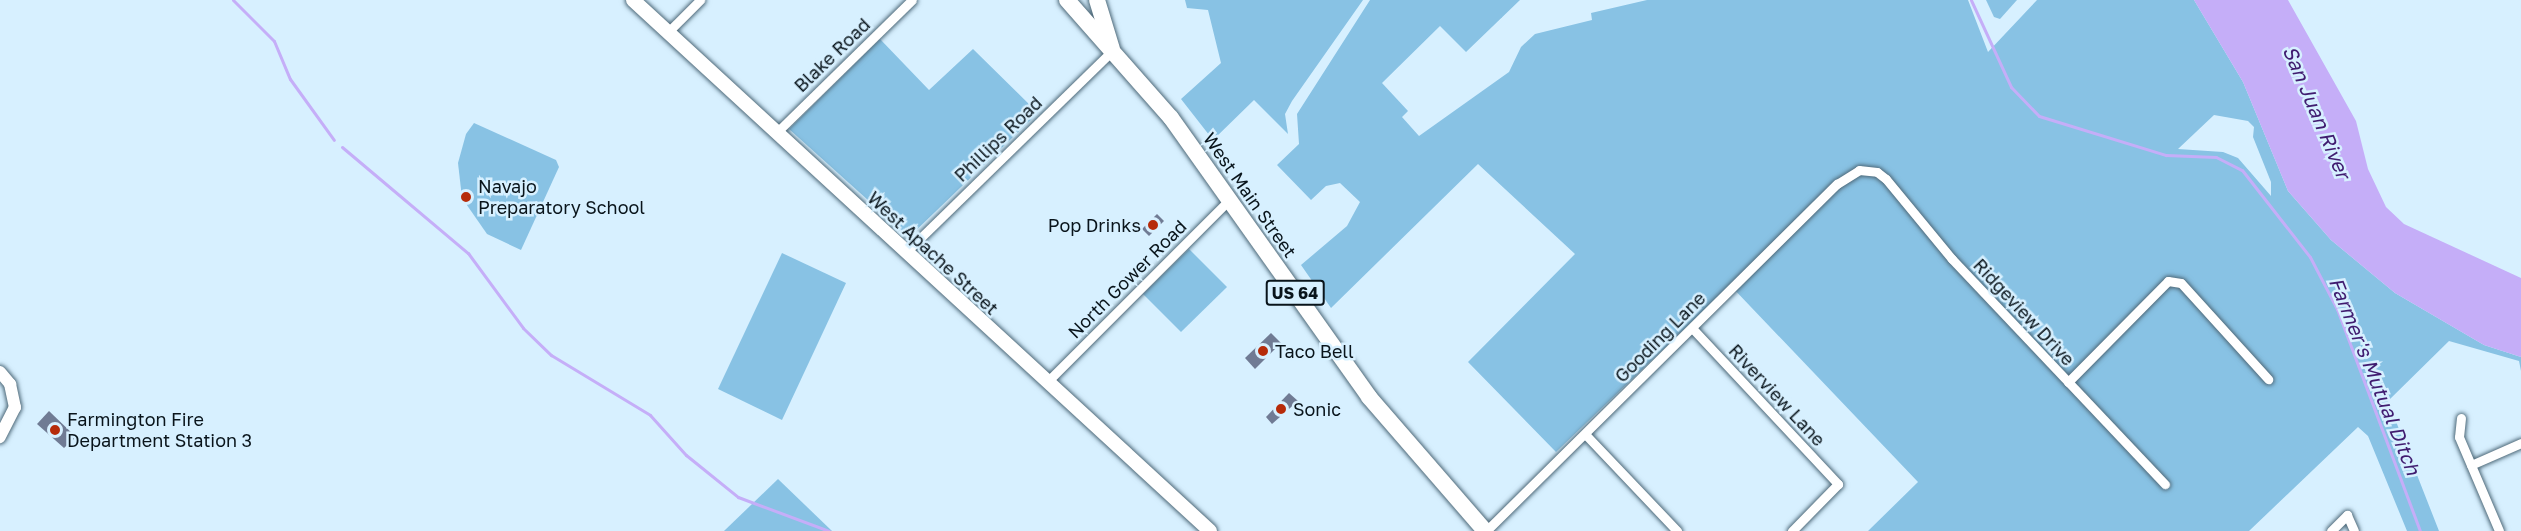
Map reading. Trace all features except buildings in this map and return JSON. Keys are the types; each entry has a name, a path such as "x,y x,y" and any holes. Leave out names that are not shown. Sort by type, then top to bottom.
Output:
{"highway":[{"name":"West Main Street","path":"1067,0 1113,50 1230,199 1369,397 1486,531"},
{"name":"US 64","path":"1097,0 1113,50"}],"main road":[{"name":"West Apache Street","path":"633,0 1210,531"}],"street":[{"path":"667,33 700,0"},
{"name":"Blake Road","path":"776,133 912,0"},
{"name":"Phillips Road","path":"906,252 1113,50"},
{"name":"Gooding Lane","path":"1486,531 1837,184 1858,170"},
{"name":"Ridgeview Drive","path":"1858,170 1877,172 1886,179 1952,259 2164,484"},
{"name":"North Gower Road","path":"1047,382 1230,199"},
{"path":"2068,382 2168,281 2181,283 2268,379"},
{"name":"Riverview Lane","path":"1692,328 1838,484 1792,531"},
{"path":"0,372 14,395 4,434"},
{"path":"2461,418 2458,437 2499,531"},
{"path":"1585,434 1677,531"},
{"path":"2470,465 2521,443"},
{"path":"2331,531 2347,515 2354,531"}],"shaded area":[{"path":"1185,0 1363,0 1292,101 1285,114 1288,134 1254,100 1213,140 1181,99 1221,63 1208,10 1187,8"},
{"path":"1370,0 1520,0 1466,52 1440,26 1382,83 1408,111 1402,117 1419,136 1509,72 1521,47 1535,34 1592,20 1591,13 1647,0 1968,0 1988,52 2037,0 2194,0 2243,82 2288,191 2331,240 2395,293 2484,345 2521,357 2521,371 2519,361 2449,341 2388,401 2439,531 2407,531 2368,436 2358,427 2249,531 1868,531 1918,482 1730,285 1556,452 1468,362 1575,254 1478,164 1331,308 1301,265 1347,226 1360,202 1340,183 1326,186 1311,200 1277,165 1299,144 1297,114","holes":["2214,115 2248,121 2254,127 2253,137 2271,182 2271,196 2238,158 2223,152 2178,149"]},
{"path":"1986,0 2017,0 2000,19 1994,17"},
{"path":"880,39 929,90 973,49 1038,113 909,237 789,129"},
{"path":"474,123 556,160 559,167 521,250 487,234 462,198 458,163 466,134"},
{"path":"1189,249 1227,287 1181,332 1143,294"},
{"path":"782,253 846,283 782,420 718,389"},
{"path":"778,479 832,531 724,531"}],"water":[{"name":"San Juan River","path":"2194,0 2288,0 2356,121 2368,169 2386,207 2404,224 2521,278 2521,357 2484,345 2395,293 2331,240 2288,191 2243,82"}],"waterway":[{"path":"233,0 274,41 290,79 334,140"},
{"name":"Farmer's Mutual Ditch","path":"1971,0 2011,87 2039,116 2166,155 2216,157 2242,170 2310,257 2337,309 2420,531"},
{"path":"342,147 468,253 523,328 551,355 650,415 686,455 738,497 829,531"}],"place":[{"name":"Navajo Preparatory School","path":"466,197"},
{"name":"Pop Drinks","path":"1153,225"},
{"name":"Taco Bell","path":"1263,351"},
{"name":"Sonic","path":"1281,409"},
{"name":"Farmington Fire Department Station 3","path":"55,430"}]}
